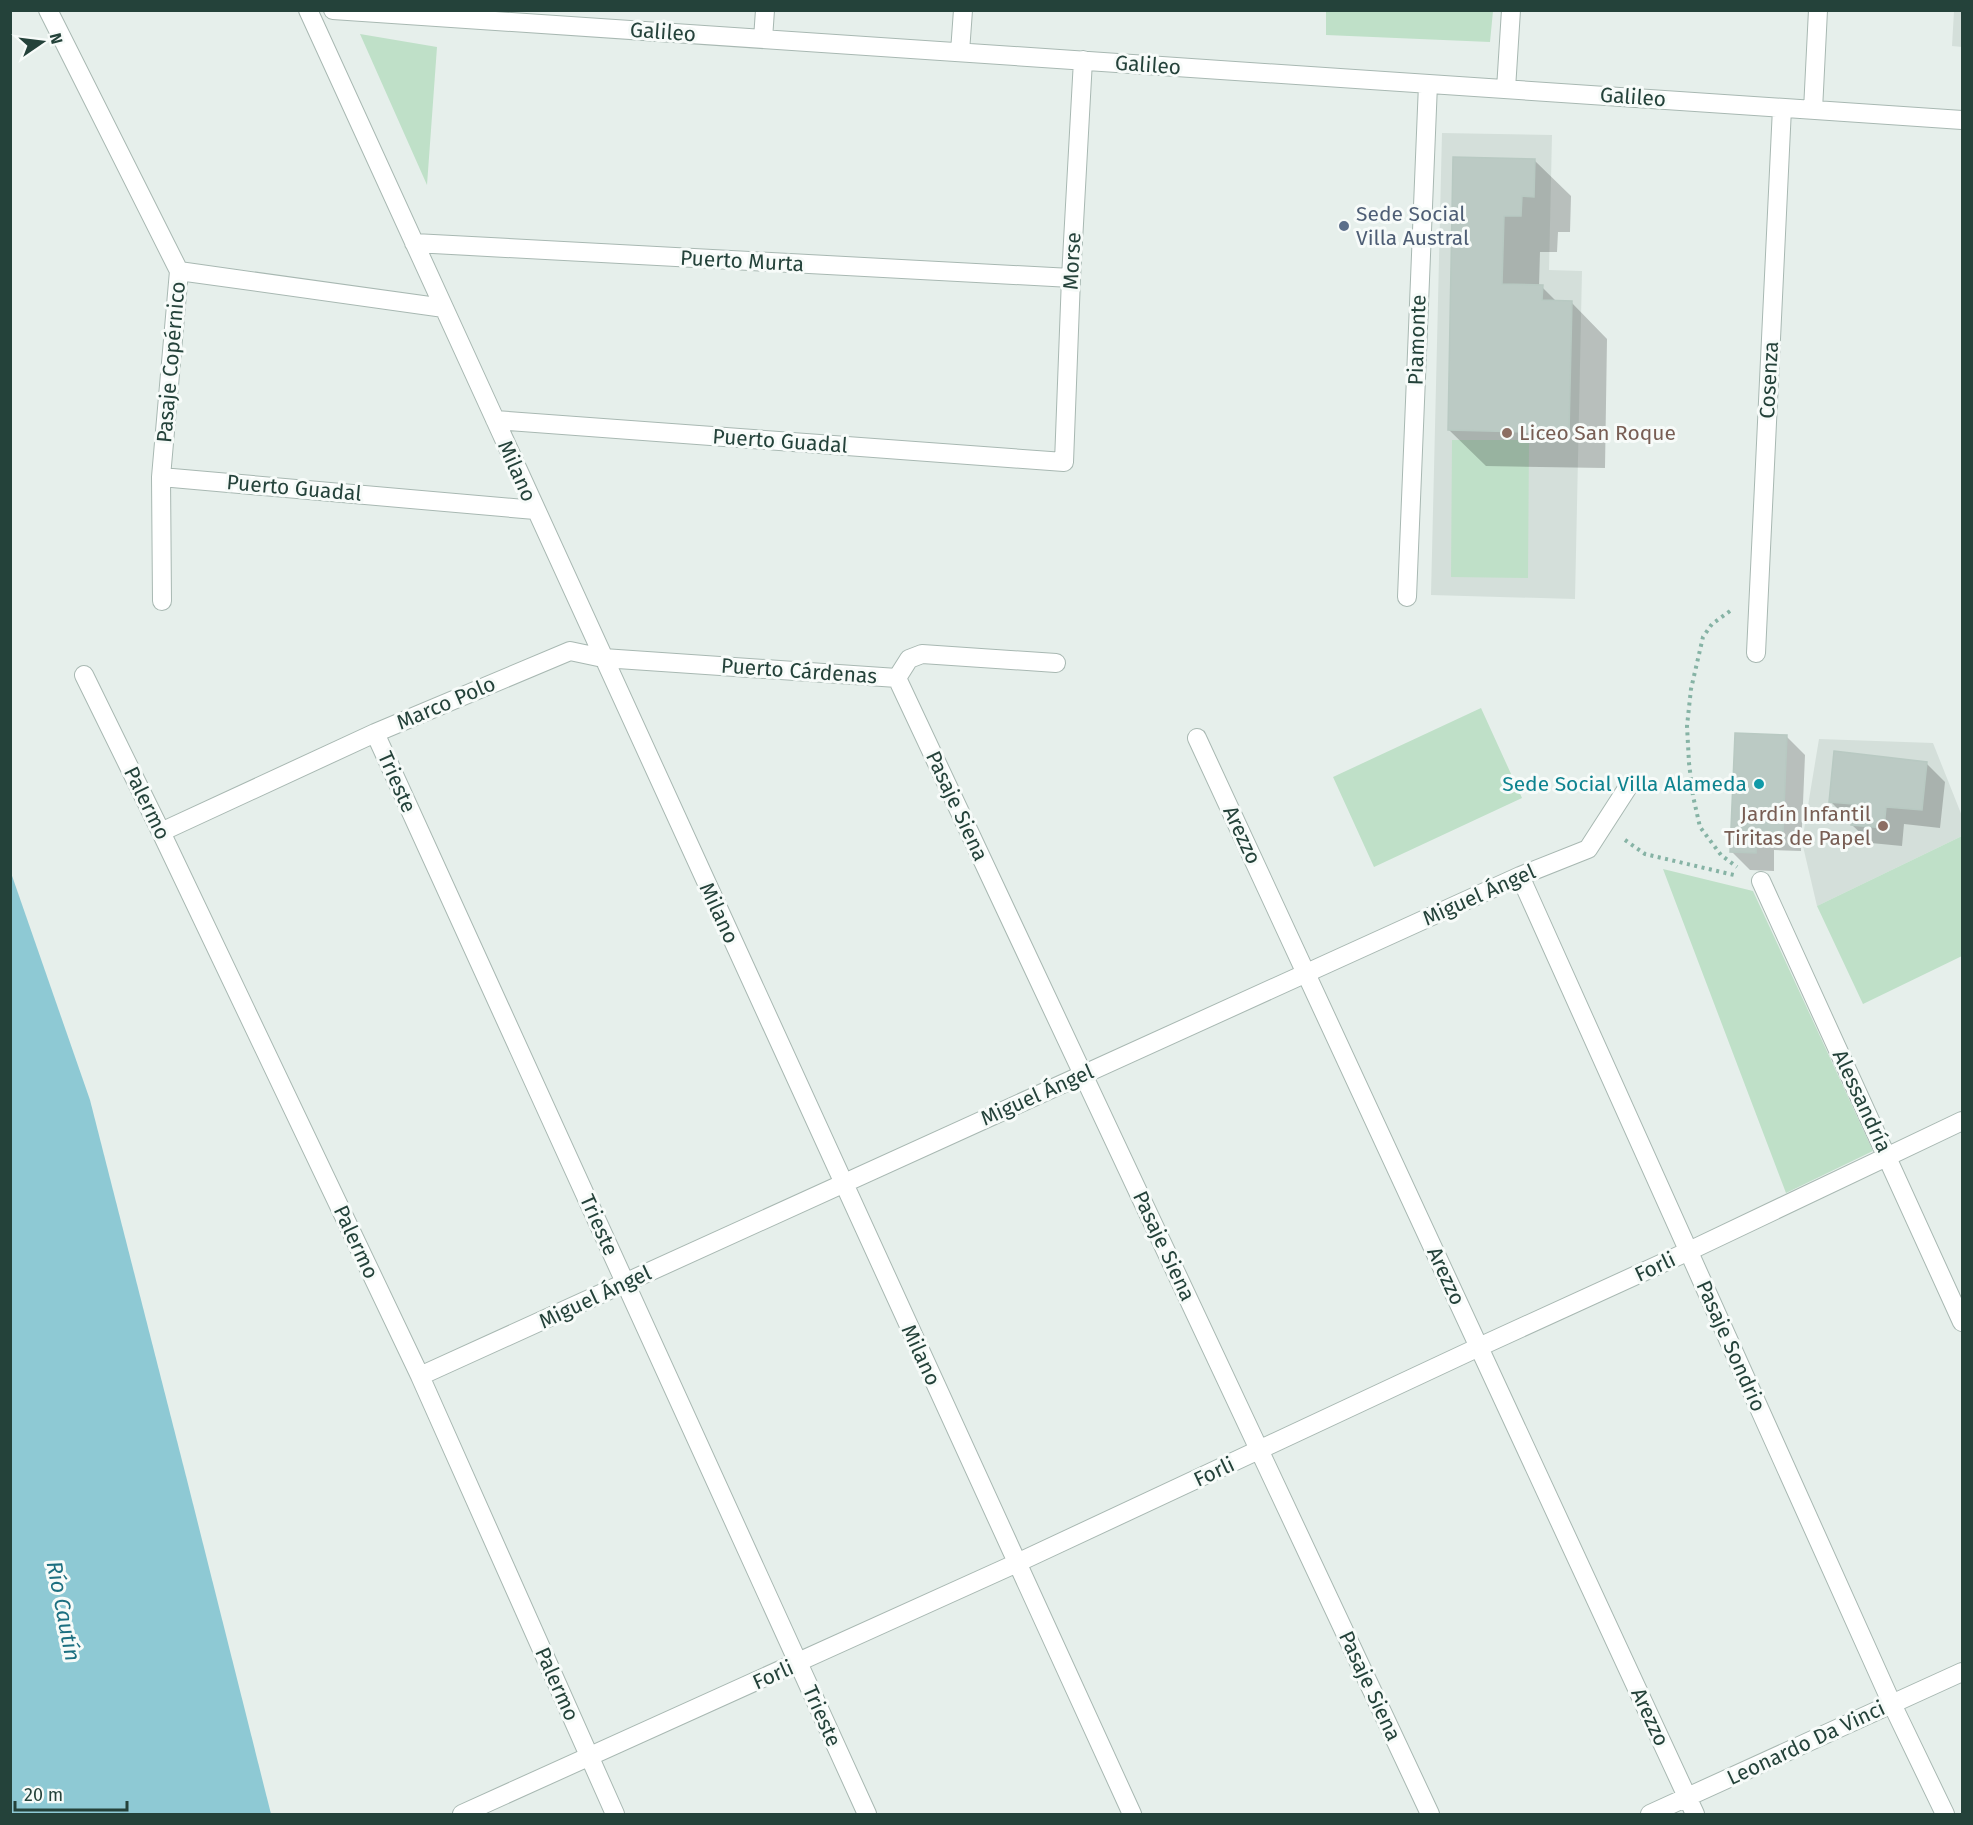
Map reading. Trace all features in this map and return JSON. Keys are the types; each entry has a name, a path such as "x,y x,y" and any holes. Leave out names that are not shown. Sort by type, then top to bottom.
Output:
{"street":[{"name":"Pasaje Copérnico","path":"48,10 179,271 161,477 162,601"},
{"name":"Milano","path":"308,10 1132,1815"},
{"name":"Galileo","path":"333,10 563,18 763,39 1962,120"},
{"path":"763,39 765,10"},
{"path":"960,52 963,10"},
{"path":"1506,89 1511,10"},
{"path":"1813,110 1818,10"},
{"name":"Morse","path":"1064,462 1083,60"},
{"name":"Piamonte","path":"1407,597 1428,84"},
{"name":"Cosenza","path":"1756,653 1782,108"},
{"name":"Puerto Murta","path":"414,243 1071,278"},
{"path":"179,271 444,308"},
{"name":"Puerto Guadal","path":"495,420 1064,462"},
{"name":"Puerto Guadal","path":"161,477 535,510"},
{"name":"Marco Polo","path":"161,832 375,734 570,651 603,658"},
{"name":"Puerto Cárdenas","path":"603,658 897,678 909,659 922,654 1056,663"},
{"name":"Palermo","path":"84,675 420,1377 615,1815"},
{"name":"Pasaje Siena","path":"897,678 1430,1815"},
{"name":"Trieste","path":"375,734 867,1815"},
{"name":"Arezzo","path":"1197,738 1695,1815"},
{"name":"Miguel Ángel","path":"420,1377 1305,973 1520,876 1588,849 1628,787"},
{"name":"Pasaje Sondrio","path":"1520,876 1892,1704 1945,1815"},
{"name":"Alessandría","path":"1761,881 1962,1322"},
{"name":"Forli","path":"462,1815 1017,1563 1689,1251 1962,1121"},
{"name":"Leonardo Da Vinci","path":"1650,1815 1962,1672"}],"path":[{"path":"1758,606 1746,606 1725,613 1712,624 1703,637 1691,689 1688,726 1689,763 1700,827 1721,855 1740,870 1761,881"},
{"path":"1604,825 1645,854 1761,881"}],"shaded area":[{"path":"1954,11 1962,11 1962,47 1952,46"},
{"name":"Liceo San Roque","path":"1442,133 1552,135 1549,270 1582,271 1575,599 1431,595"},
{"name":"Jardín Infantil Tiritas de Papel","path":"1819,739 1933,743 1962,816 1962,836 1817,906 1802,842"}],"green space":[{"path":"1326,11 1493,11 1490,42 1326,35"},
{"path":"360,34 437,47 427,185"},
{"path":"1452,440 1529,440 1528,578 1451,577"},
{"path":"1481,708 1522,798 1374,867 1333,777"},
{"path":"1962,836 1962,956 1863,1004 1817,906"},
{"path":"1663,869 1753,891 1873,1151 1786,1193"}],"water":[{"name":"Río Cautín","path":"10,870 90,1100 271,1814 11,1814"}],"building":[{"path":"1453,157 1535,159 1534,197 1522,196 1521,216 1504,216 1502,284 1543,285 1542,300 1572,301 1569,433 1448,430"},
{"name":"Sede Social Villa Alameda","path":"1735,733 1787,735 1783,833 1757,832 1756,853 1730,852"},
{"path":"1834,751 1927,762 1922,810 1886,807 1884,828 1851,825 1853,804 1829,802"}],"place":[{"name":"Sede Social Villa Austral","path":"1344,226"},
{"name":"Liceo San Roque","path":"1507,433"},
{"name":"Sede Social Villa Alameda","path":"1759,784"},
{"name":"Jardín Infantil Tiritas de Papel","path":"1883,826"}]}
